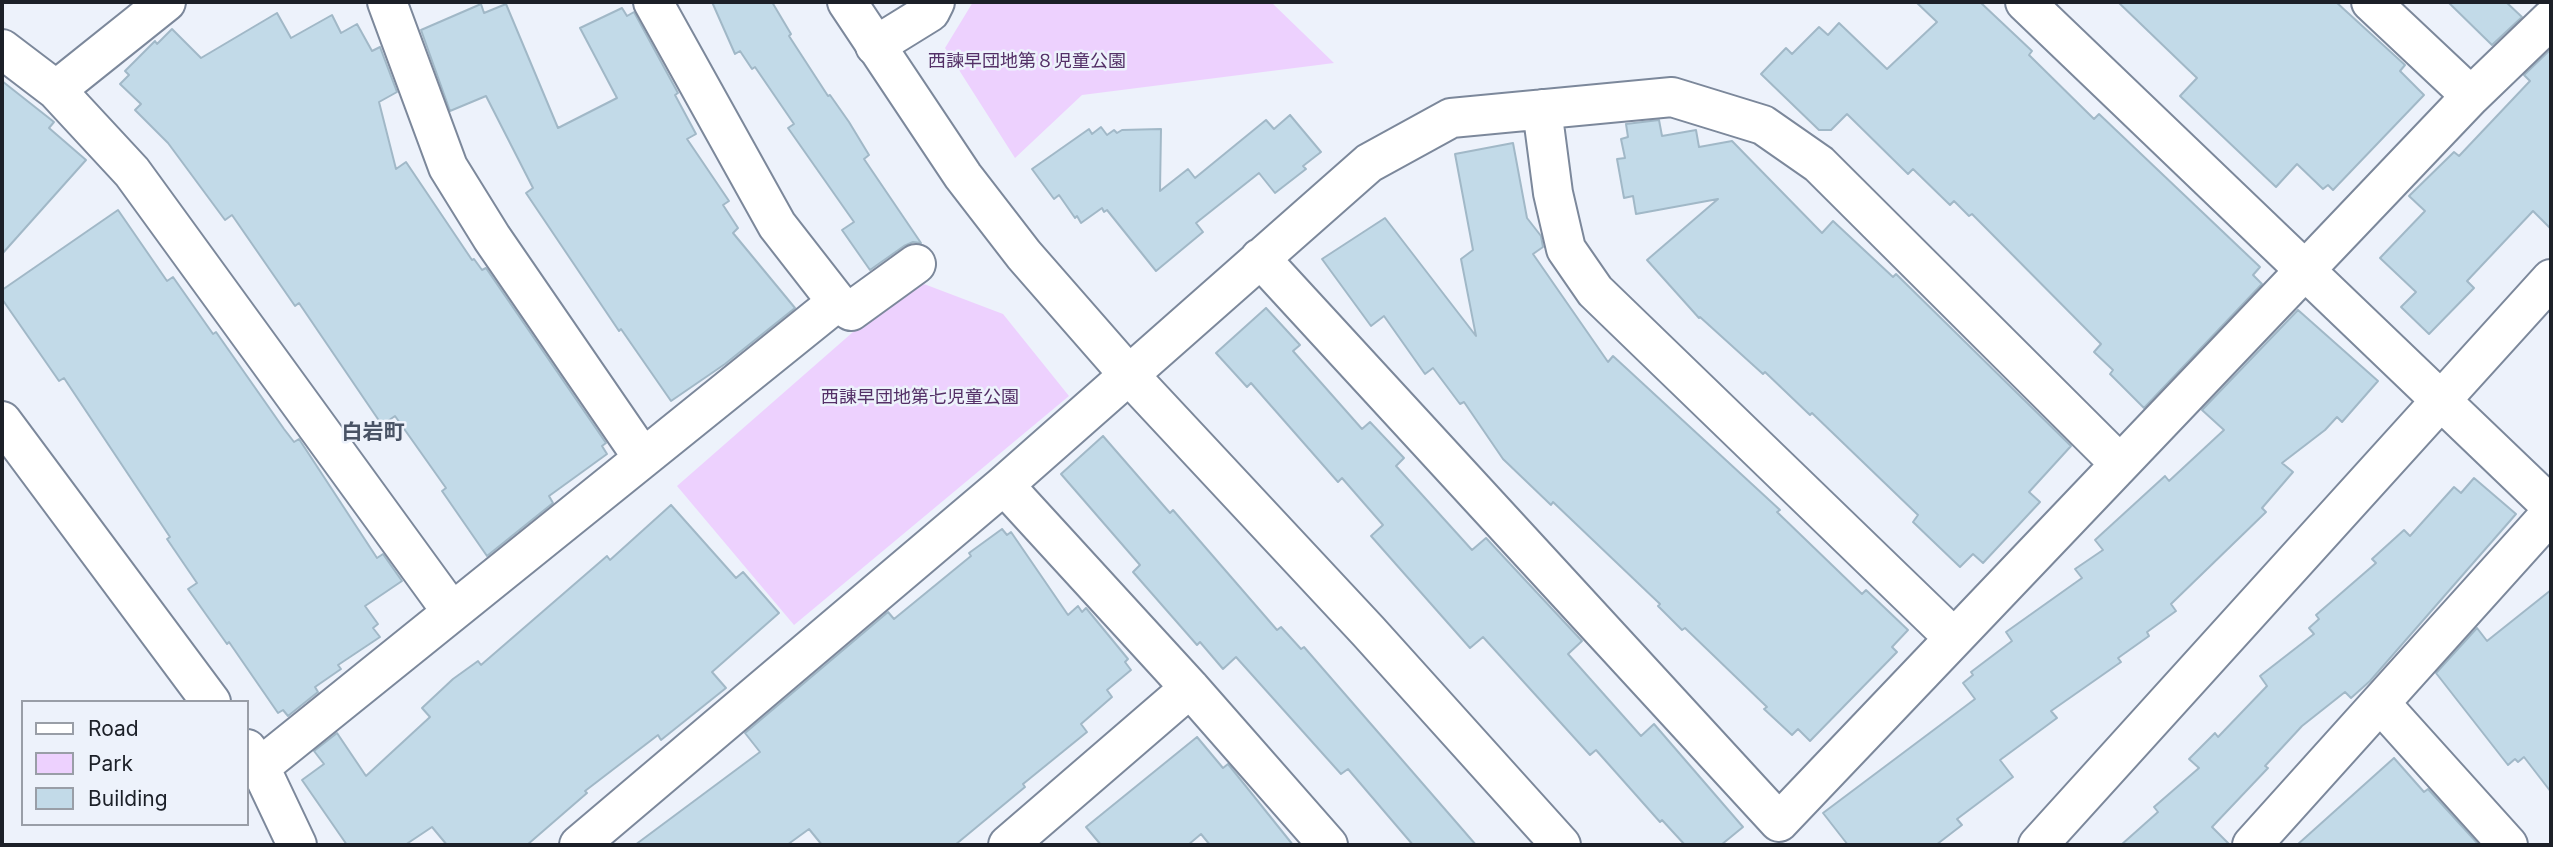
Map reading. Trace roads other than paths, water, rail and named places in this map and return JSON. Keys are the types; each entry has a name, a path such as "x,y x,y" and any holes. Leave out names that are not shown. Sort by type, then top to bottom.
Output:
{"street":[{"path":"56,90 166,2"},
{"path":"387,2 448,167 492,238 643,458"},
{"path":"653,2 777,225 837,302 851,311 916,264"},
{"path":"846,2 978,196 1024,255 1129,376 1368,631 1560,845"},
{"path":"875,46 930,12 935,2"},
{"path":"2025,2 2551,506"},
{"path":"2371,2 2470,96"},
{"path":"1260,258 1779,822 2470,96 2551,19"},
{"path":"2,49 56,90 132,172 453,612"},
{"path":"579,845 1004,485 1369,163 1451,118 1672,97 1763,125 1819,164 2120,464"},
{"path":"1542,108 1553,193 1566,249 1595,291 1954,638"},
{"path":"2038,845 2551,279"},
{"path":"297,845 254,758 453,612 837,302"},
{"path":"2,421 210,700"},
{"path":"1004,485 1190,688 1328,845"},
{"path":"2252,845 2551,513"},
{"path":"1008,845 1190,688"},
{"path":"2380,703 2508,845"}],"district":[{"name":"白岩町","path":"373,433"}],"park label":[{"name":"西諫早団地第８児童公園","path":"1027,62"},
{"name":"西諌早団地第七児童公園","path":"920,398"}]}
